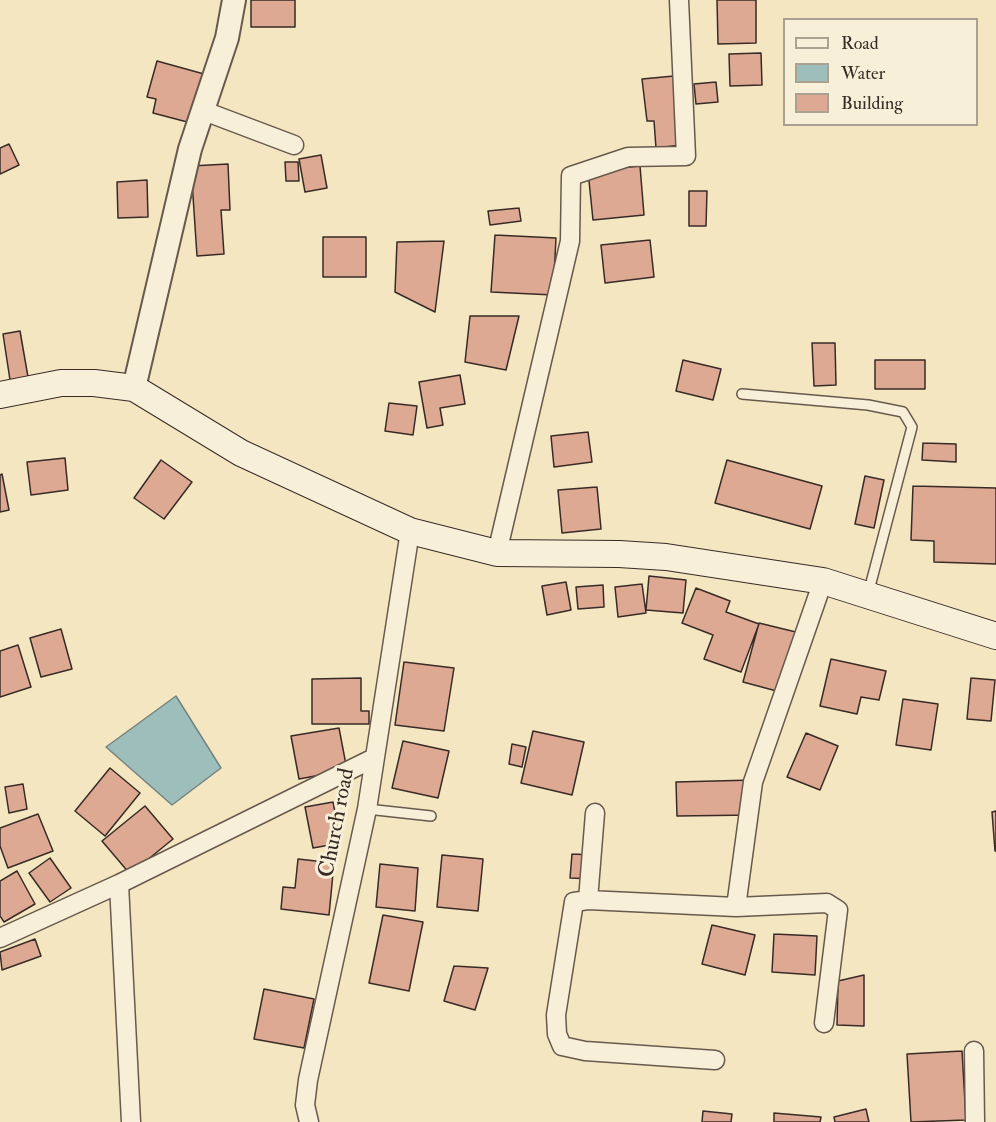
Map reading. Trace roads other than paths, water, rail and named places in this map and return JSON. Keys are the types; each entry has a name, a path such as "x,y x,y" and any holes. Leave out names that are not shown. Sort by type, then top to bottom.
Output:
{"main road":[{"path":"0,395 61,383 94,383 134,388 241,453 410,531 497,553 619,554 666,557 823,581 996,636"}],"street":[{"path":"134,388 190,149 227,38 234,0"},
{"path":"497,553 570,241 571,176 628,157 686,156 679,0"},
{"path":"204,111 294,146"},
{"name":"Church road","path":"309,1122 305,1105 308,1080 367,809 410,531"},
{"path":"736,907 753,782 823,581"},
{"path":"0,938 119,884 374,758"},
{"path":"588,900 595,813"},
{"path":"119,884 131,1122"},
{"path":"715,1060 585,1051 562,1046 557,1034 556,1015 574,902 588,900 736,907 827,903 838,910 824,1023"},
{"path":"974,1051 975,1122"}],"lane":[{"path":"742,393 868,405 903,412 912,427 867,596"},
{"path":"367,809 431,816"}],"water":[{"path":"176,696 221,768 172,805 106,747"}]}
